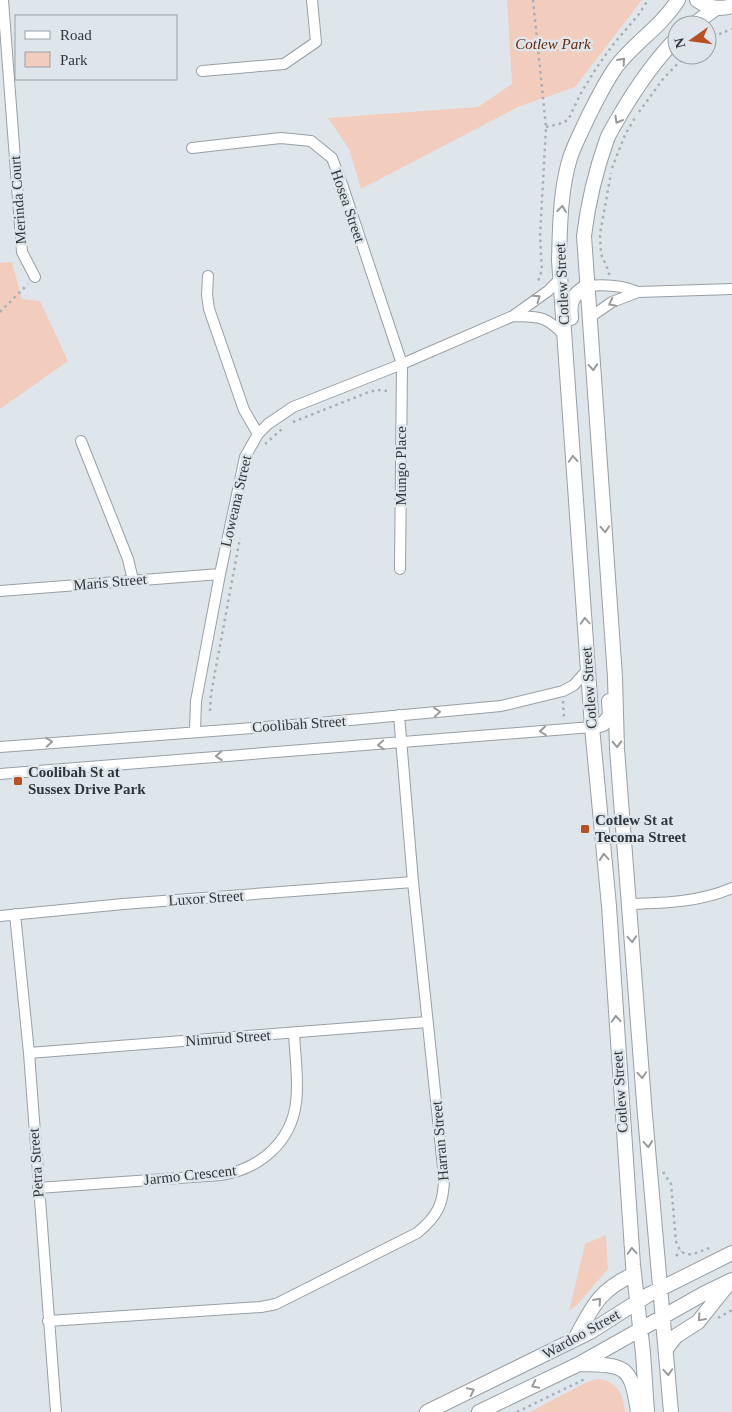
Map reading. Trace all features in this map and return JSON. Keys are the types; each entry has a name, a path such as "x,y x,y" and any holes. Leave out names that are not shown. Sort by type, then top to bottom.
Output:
{"main road":[{"name":"Cotlew Street","path":"647,1412 636,1302 609,906 592,727 560,279 560,224 564,186 570,158 596,100 617,66 634,47 662,22 678,0"},
{"path":"696,0 704,5 716,8 732,6"},
{"path":"707,15 716,8"},
{"name":"Cotlew Street","path":"667,48 630,98 608,137 588,209 584,236 615,677 618,749 645,1115 671,1412"},
{"path":"565,350 572,336 570,307 572,300 576,294 587,286"},
{"path":"592,727 603,724 610,716 609,693 615,677"},
{"name":"Wardoo Street","path":"428,1412 590,1332 636,1302 732,1253"},
{"path":"575,1339 596,1301 617,1282 634,1274"},
{"path":"666,1349 676,1336 698,1322 732,1280"},
{"name":"Wardoo Street","path":"479,1412 580,1364 662,1316 732,1280"},
{"path":"580,1364 618,1367 627,1372 634,1383 638,1412"}],"street":[{"name":"Merinda Court","path":"3,0 22,252 35,277"},
{"path":"202,71 284,64 316,42 312,0"},
{"name":"Hosea Street","path":"192,148 281,138 311,142 332,158 402,364"},
{"path":"208,276 207,295 210,308 244,410 258,434"},
{"name":"Loweana Street","path":"195,731 196,701 244,457 258,434 274,419 293,407 402,364 513,316 548,291 560,279"},
{"path":"587,286 626,286 638,292"},
{"path":"589,318 612,302 638,292 732,289"},
{"name":"Loweana Street","path":"513,316 539,317 547,320 564,335"},
{"name":"Mungo Place","path":"400,569 402,364"},
{"path":"82,441 128,559 133,580"},
{"name":"Maris Street","path":"0,591 220,574"},
{"name":"Coolibah Street","path":"0,747 318,723 501,706 563,691 574,685 588,669"},
{"name":"Harran Street","path":"48,1321 267,1306 285,1301 417,1233 427,1224 440,1207 444,1189 444,1176 413,882 399,715"},
{"name":"Coolibah Street","path":"0,774 243,754 401,744 592,727"},
{"name":"Luxor Street","path":"0,916 123,904 413,882"},
{"path":"630,904 690,900 717,895 732,888"},
{"name":"Petra Street","path":"15,914 29,1053 56,1412"},
{"name":"Nimrud Street","path":"29,1053 427,1022"},
{"name":"Jarmo Crescent","path":"38,1188 221,1175 243,1170 253,1165 272,1152 291,1125 295,1114 297,1086 294,1033"}],"path":[{"path":"533,0 546,127 540,236 542,270 536,287"},
{"path":"717,35 732,29"},
{"path":"609,276 601,254 600,234 612,170 625,135 638,112 663,79 676,65"},
{"path":"0,312 35,277"},
{"path":"292,422 369,392 377,390 387,392"},
{"path":"264,445 284,428"},
{"path":"210,711 211,694 242,531"},
{"path":"563,698 564,722"},
{"path":"662,1169 671,1184 678,1248 683,1252 695,1254 712,1247 718,1248"},
{"path":"676,1256 683,1252"},
{"path":"683,1252 684,1260"},
{"path":"517,1412 592,1376"}],"green space":[{"name":"Cotlew Park","path":"507,0 642,0 575,87 518,107 361,189 349,149 328,118 478,107 512,84"},
{"path":"12,262 22,299 40,301 68,361 0,409 0,263"},
{"path":"606,1235 608,1269 577,1305 569,1311 585,1244"},
{"path":"597,1379 609,1382 618,1389 623,1399 625,1412 530,1412 587,1382"}],"place":[{"name":"Coolibah St at Sussex Drive Park","path":"18,781"},
{"name":"Cotlew St at Tecoma Street","path":"585,829"}]}
